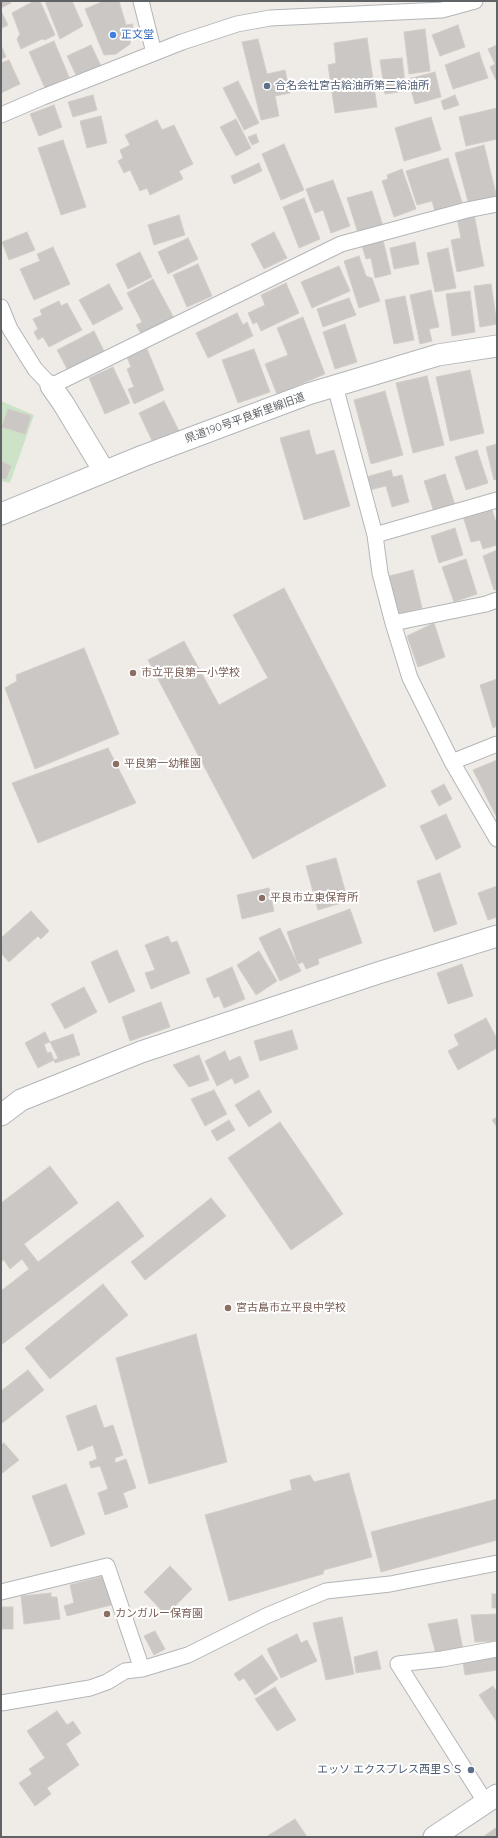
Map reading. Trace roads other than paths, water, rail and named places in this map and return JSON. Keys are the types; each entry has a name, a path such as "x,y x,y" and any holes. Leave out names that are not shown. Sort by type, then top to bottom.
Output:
{"street":[{"path":"141,1 154,53"},
{"path":"1,115 154,53 237,24 270,18 442,10 475,1"},
{"path":"51,386 341,244 467,210 497,204"},
{"path":"1,307 10,329 35,369 51,386 63,403 104,471"},
{"name":"県道190号平良新里線旧道","path":"1,514 104,471 308,394 438,355 497,346"},
{"path":"335,386 375,535 380,573 393,623 410,678 452,762 497,839"},
{"path":"375,535 497,500"},
{"path":"393,623 486,604 497,600"},
{"path":"452,762 497,744"},
{"path":"1,1115 21,1100 141,1052 378,973 497,936"},
{"path":"1,1703 90,1688 107,1682 125,1671 142,1668 188,1655 205,1648 266,1616 326,1591 390,1584 497,1563"},
{"path":"1,1592 107,1566 142,1668"},
{"path":"434,1837 491,1799 398,1664 442,1659 497,1649"}],"place":[{"name":"正文堂","path":"113,35"},
{"name":"合名会社宮古給油所第二給油所","path":"267,86"},
{"name":"市立平良第一小学校","path":"133,673"},
{"name":"平良第一幼稚園","path":"116,764"},
{"name":"平良市立東保育所","path":"262,898"},
{"name":"宮古島市立平良中学校","path":"228,1308"},
{"name":"カンガルー保育園","path":"107,1614"},
{"name":"エッソ エクスプレス西里ＳＳ","path":"471,1770"}]}
